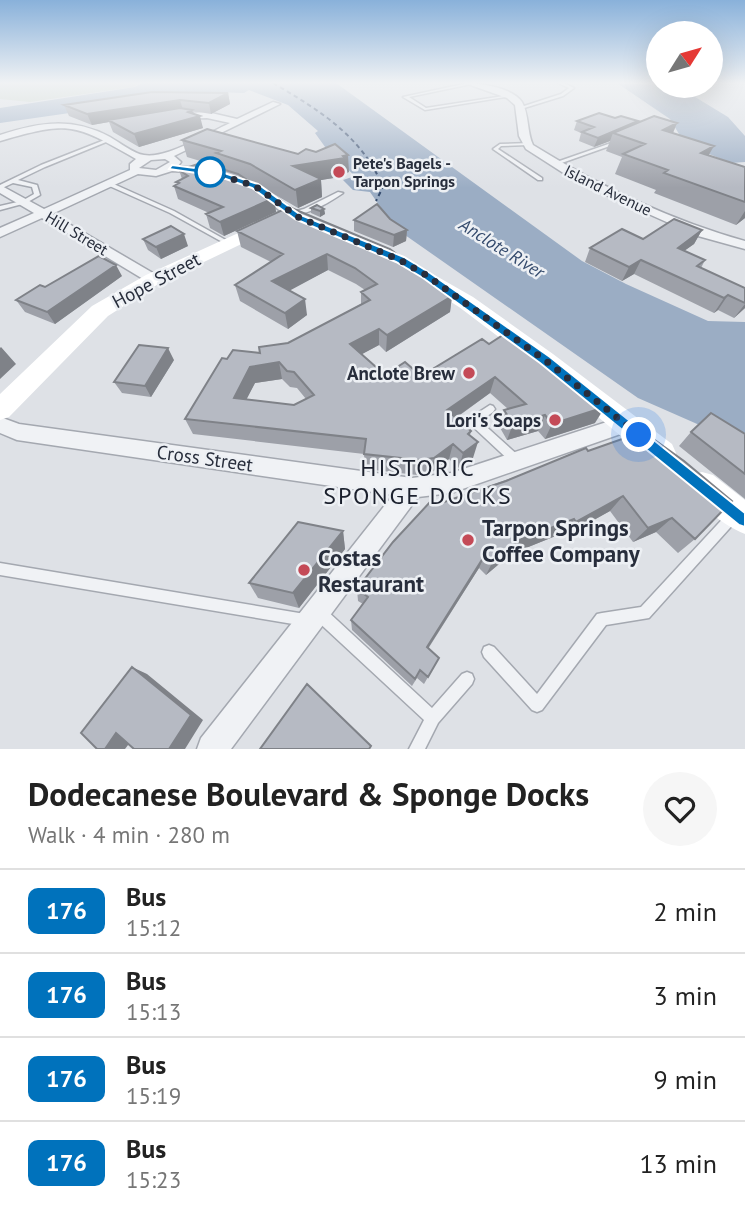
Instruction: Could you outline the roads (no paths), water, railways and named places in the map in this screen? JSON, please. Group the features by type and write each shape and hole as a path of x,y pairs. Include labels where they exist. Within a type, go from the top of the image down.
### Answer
{"street":[{"path":"220,118 238,122"},
{"path":"136,171 135,163 143,159 167,156 247,118"},
{"path":"522,118 527,144"},
{"path":"0,138 50,122 71,123 92,131 143,159"},
{"path":"92,131 113,127"},
{"name":"Island Avenue","path":"527,144 583,181 690,228 724,241 745,245"},
{"path":"167,156 176,162 172,168"},
{"path":"0,233 136,171 153,173 172,168 218,173"},
{"path":"245,182 262,191 291,214 325,229"},
{"name":"Hill Street","path":"0,188 153,279"},
{"name":"Hope Street","path":"0,410 100,311 153,279 291,214"},
{"path":"363,244 400,260 466,302 741,516"},
{"name":"Cross Street","path":"0,425 17,432 412,488 451,483 625,424"},
{"path":"212,749 412,488"}],"lane":[{"path":"209,136 222,139"},
{"path":"554,164 626,139"},
{"path":"0,188 43,166 109,140"},
{"path":"527,144 500,145 495,149 540,179"},
{"path":"0,208 24,202 37,195 35,186 15,181"},
{"path":"107,183 172,212 228,243"},
{"name":"Hope Street","path":"291,214 305,211 340,193"},
{"path":"490,409 473,421 517,461"},
{"path":"489,652 537,705 602,619 644,613 741,516"},
{"path":"0,569 314,617 433,718"},
{"path":"417,749 433,718 467,679"}],"water":[{"path":"0,118 35,118 0,123"},
{"name":"Anclote River","path":"303,118 384,118 582,261 708,321 745,322 745,445 638,398 395,228 370,192 353,190 343,180 355,176 328,151 315,133 318,131"},
{"path":"668,118 729,118 745,136 745,162 731,163 685,144"}],"place":[{"name":"Pete's Bagels - Tarpon Springs","path":"339,172"},
{"name":"Anclote Brew","path":"469,373"},
{"name":"Lori's Soaps","path":"555,420"},
{"name":"Tarpon Springs Coffee Company","path":"468,540"},
{"name":"Costas Restaurant","path":"304,570"}],"district":[{"name":"HISTORIC SPONGE DOCKS","path":"418,481"}]}
